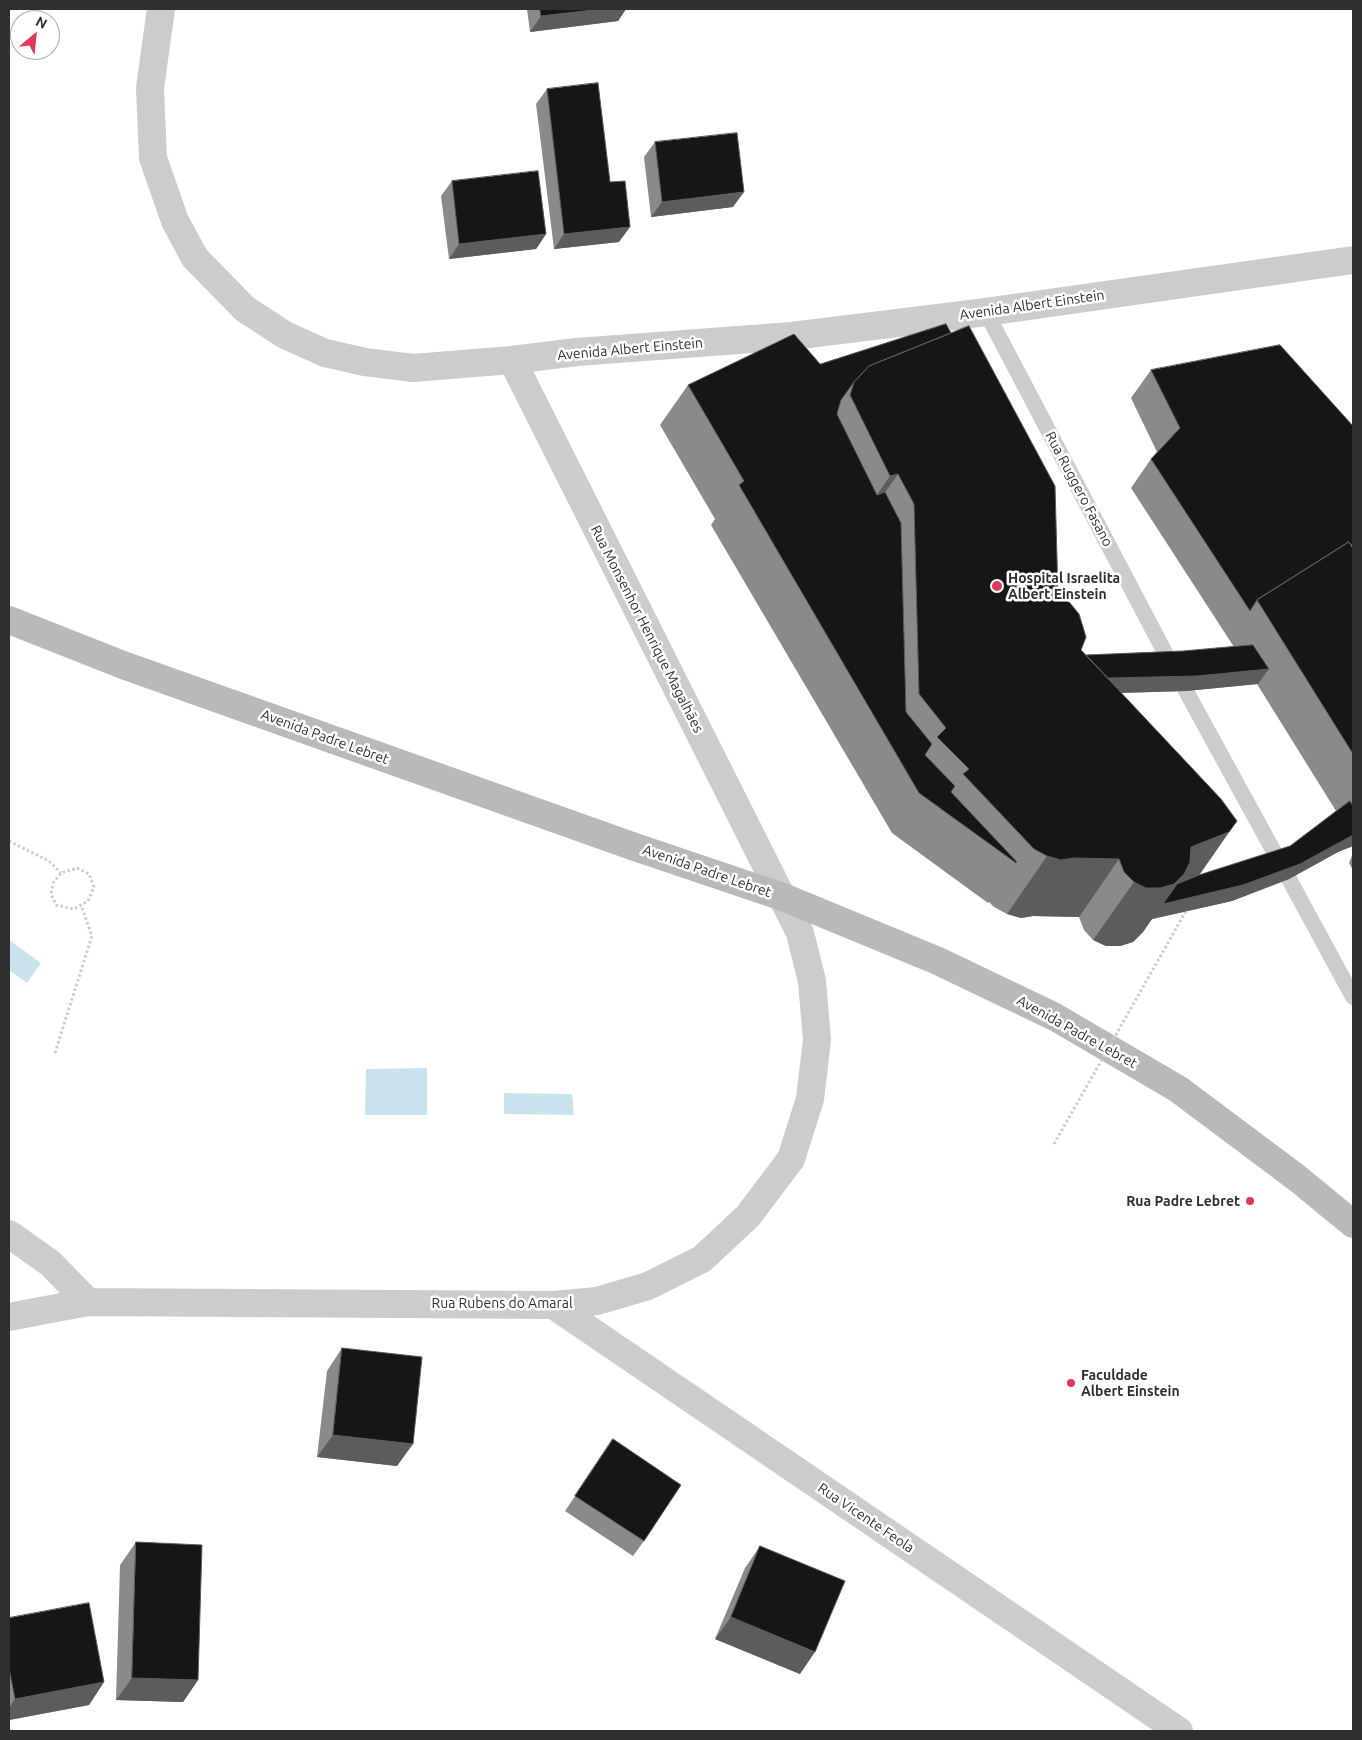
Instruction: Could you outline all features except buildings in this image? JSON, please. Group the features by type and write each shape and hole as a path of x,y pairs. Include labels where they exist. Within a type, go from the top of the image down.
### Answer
{"main road":[{"name":"Avenida Padre Lebret","path":"9,620 132,668 632,846 783,897 938,961 1055,1017 1178,1089 1291,1173 1353,1224"}],"street":[{"name":"Avenida Albert Einstein","path":"161,9 150,88 153,158 175,221 195,258 245,309 285,335 325,353 365,362 413,368 512,360 577,352 792,336 986,312 1353,260"},
{"name":"Rua Monsenhor Henrique Magalhães","path":"512,360 783,897"},
{"name":"Rua Rubens do Amaral","path":"9,1317 88,1302 553,1305 597,1301 648,1286 702,1259 748,1216 791,1159 810,1099 817,1040 812,981 800,933 783,897"},
{"path":"9,1234 50,1263 88,1302"},
{"name":"Rua Vicente Feola","path":"553,1305 1179,1731"}],"lane":[{"name":"Rua Ruggero Fasano","path":"986,312 1172,666"},
{"path":"1186,691 1279,861"},
{"path":"1289,879 1353,997"}],"path":[{"path":"9,841 49,861 61,873"},
{"path":"77,868 89,874 94,887 88,902 74,909 56,905 51,894 53,883 61,873 77,868"},
{"path":"55,1053 92,936 82,905"},
{"path":"1054,1144 1186,911"}],"water":[{"path":"9,940 41,963 27,983 9,970"},
{"path":"427,1068 427,1115 365,1115 366,1069"},
{"path":"504,1093 572,1094 574,1115 504,1114"}],"place":[{"name":"Hospital Israelita Albert Einstein","path":"997,586"},
{"name":"Rua Padre Lebret","path":"1250,1201"},
{"name":"Faculdade Albert Einstein","path":"1071,1383"}]}
